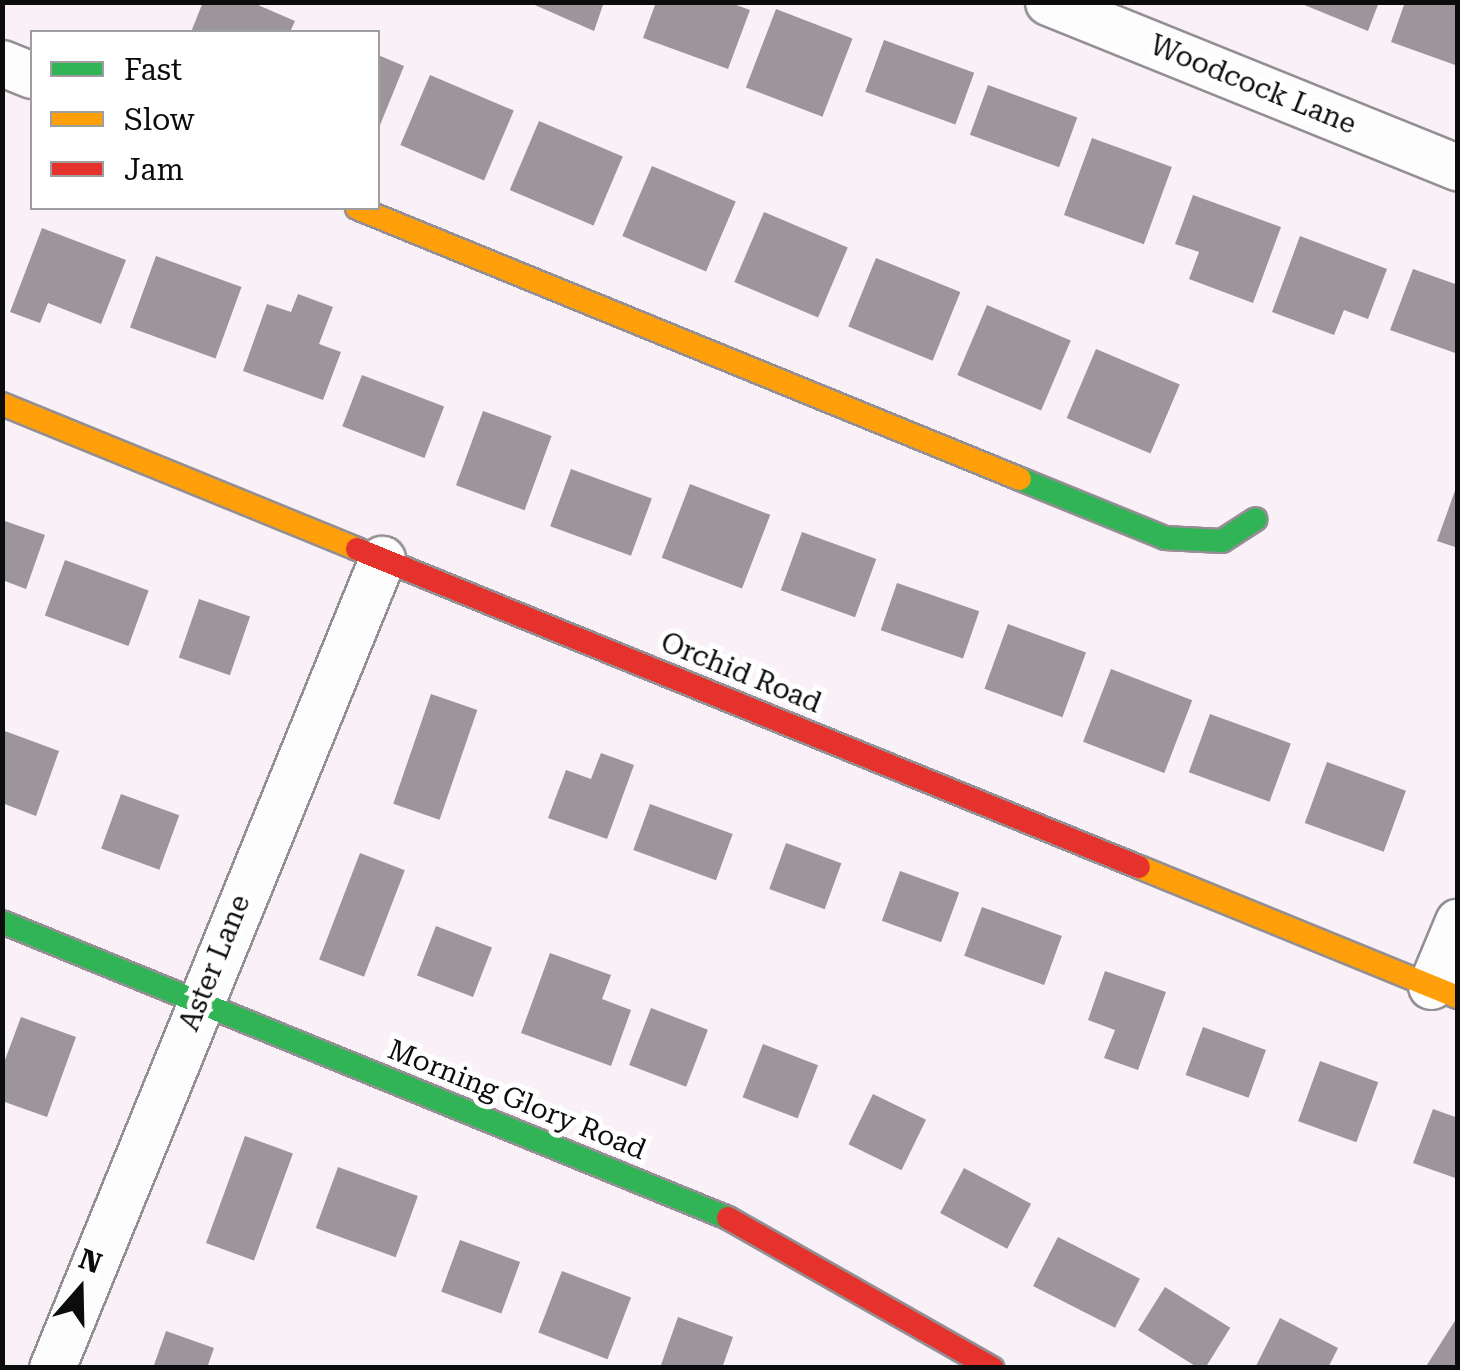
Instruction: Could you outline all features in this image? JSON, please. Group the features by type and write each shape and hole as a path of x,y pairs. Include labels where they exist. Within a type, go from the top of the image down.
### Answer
{"street":[{"name":"Woodcock Lane","path":"1048,2 1458,168"},
{"path":"2,62 30,74"},
{"path":"362,210 1164,538 1222,540 1256,519"},
{"name":"Orchid Road","path":"2,404 1444,992"},
{"name":"Aster Lane","path":"52,1368 382,559"},
{"path":"1444,992 1458,921"},
{"name":"Morning Glory Road","path":"2,922 725,1216 992,1368"}],"building":[{"path":"203,2 251,2 295,21 291,30 192,30"},
{"path":"528,2 604,2 594,31"},
{"path":"656,2 728,2 750,10 728,69 643,38"},
{"path":"1297,2 1379,2 1368,31"},
{"path":"1405,2 1458,2 1458,66 1391,42"},
{"path":"776,9 853,38 822,117 746,87"},
{"path":"884,40 974,73 955,125 865,92"},
{"path":"380,56 404,66 380,125"},
{"path":"430,75 514,111 484,181 400,145"},
{"path":"988,85 1077,117 1059,167 970,135"},
{"path":"539,121 623,157 593,226 510,190"},
{"path":"1092,138 1172,167 1144,244 1064,215"},
{"path":"652,166 736,202 706,272 622,236"},
{"path":"1193,195 1281,227 1253,303 1189,279 1199,252 1175,244"},
{"path":"764,212 848,248 818,318 734,282"},
{"path":"42,228 126,260 101,324 48,303 40,323 10,312"},
{"path":"1300,236 1387,269 1368,319 1344,310 1334,335 1272,312"},
{"path":"156,256 242,287 216,359 130,327"},
{"path":"876,258 960,292 933,361 848,327"},
{"path":"1413,269 1458,285 1458,354 1390,330"},
{"path":"298,294 333,307 319,344 341,352 323,400 243,371 267,304 291,312"},
{"path":"987,305 1071,341 1041,411 957,375"},
{"path":"1096,349 1180,385 1150,454 1067,418"},
{"path":"362,375 444,407 424,458 342,426"},
{"path":"483,411 552,436 525,510 456,485"},
{"path":"571,469 652,498 631,556 550,526"},
{"path":"690,484 770,515 742,589 662,558"},
{"path":"1458,485 1458,548 1437,541"},
{"path":"2,520 45,535 26,589 2,580"},
{"path":"802,532 876,559 855,617 781,590"},
{"path":"65,560 149,590 128,646 45,615"},
{"path":"897,583 979,611 963,659 881,630"},
{"path":"199,599 250,617 230,675 179,658"},
{"path":"1008,624 1086,652 1062,717 984,689"},
{"path":"1111,669 1192,700 1164,773 1083,742"},
{"path":"431,694 477,710 440,820 393,804"},
{"path":"1210,714 1291,743 1270,802 1189,772"},
{"path":"2,730 59,751 36,816 2,803"},
{"path":"601,753 634,765 607,839 548,818 566,770 591,779"},
{"path":"1327,762 1406,791 1384,852 1305,823"},
{"path":"121,794 179,815 159,870 101,849"},
{"path":"650,804 733,834 716,880 633,850"},
{"path":"786,843 841,863 825,909 769,889"},
{"path":"360,853 405,870 364,977 319,959"},
{"path":"900,871 959,893 941,942 882,921"},
{"path":"982,907 1062,936 1044,985 964,956"},
{"path":"436,926 492,948 473,997 417,975"},
{"path":"550,953 611,975 602,999 631,1010 611,1066 521,1033"},
{"path":"1105,971 1166,992 1138,1070 1104,1058 1115,1030 1088,1020"},
{"path":"651,1008 708,1030 686,1087 629,1065"},
{"path":"21,1017 76,1037 47,1117 2,1101 2,1068"},
{"path":"1203,1027 1266,1050 1249,1098 1186,1075"},
{"path":"763,1044 818,1065 798,1118 743,1097"},
{"path":"1320,1061 1378,1082 1356,1142 1298,1121"},
{"path":"873,1094 926,1120 901,1170 848,1144"},
{"path":"1433,1109 1458,1118 1458,1179 1413,1163"},
{"path":"245,1136 293,1153 254,1261 206,1243"},
{"path":"338,1167 418,1196 396,1257 316,1228"},
{"path":"964,1168 1031,1204 1007,1249 940,1213"},
{"path":"1058,1237 1140,1279 1115,1328 1033,1286"},
{"path":"460,1240 520,1262 501,1314 441,1292"},
{"path":"562,1271 631,1298 607,1359 538,1333"},
{"path":"1165,1287 1230,1328 1205,1368 1198,1368 1138,1330"},
{"path":"1458,1316 1458,1368 1425,1368"},
{"path":"678,1317 733,1337 722,1368 661,1365"},
{"path":"1280,1318 1338,1348 1328,1368 1255,1368"},
{"path":"166,1331 214,1348 207,1368 153,1368"}],"traffic: fast":[{"path":"1020,479 1165,538 1222,541 1256,519"},
{"path":"2,922 728,1218"}],"traffic: slow":[{"path":"362,210 1020,479"},
{"path":"2,404 357,549"},
{"path":"1139,867 1458,997"}],"traffic: jam":[{"path":"357,549 1139,867"},
{"path":"728,1218 992,1368"}]}
